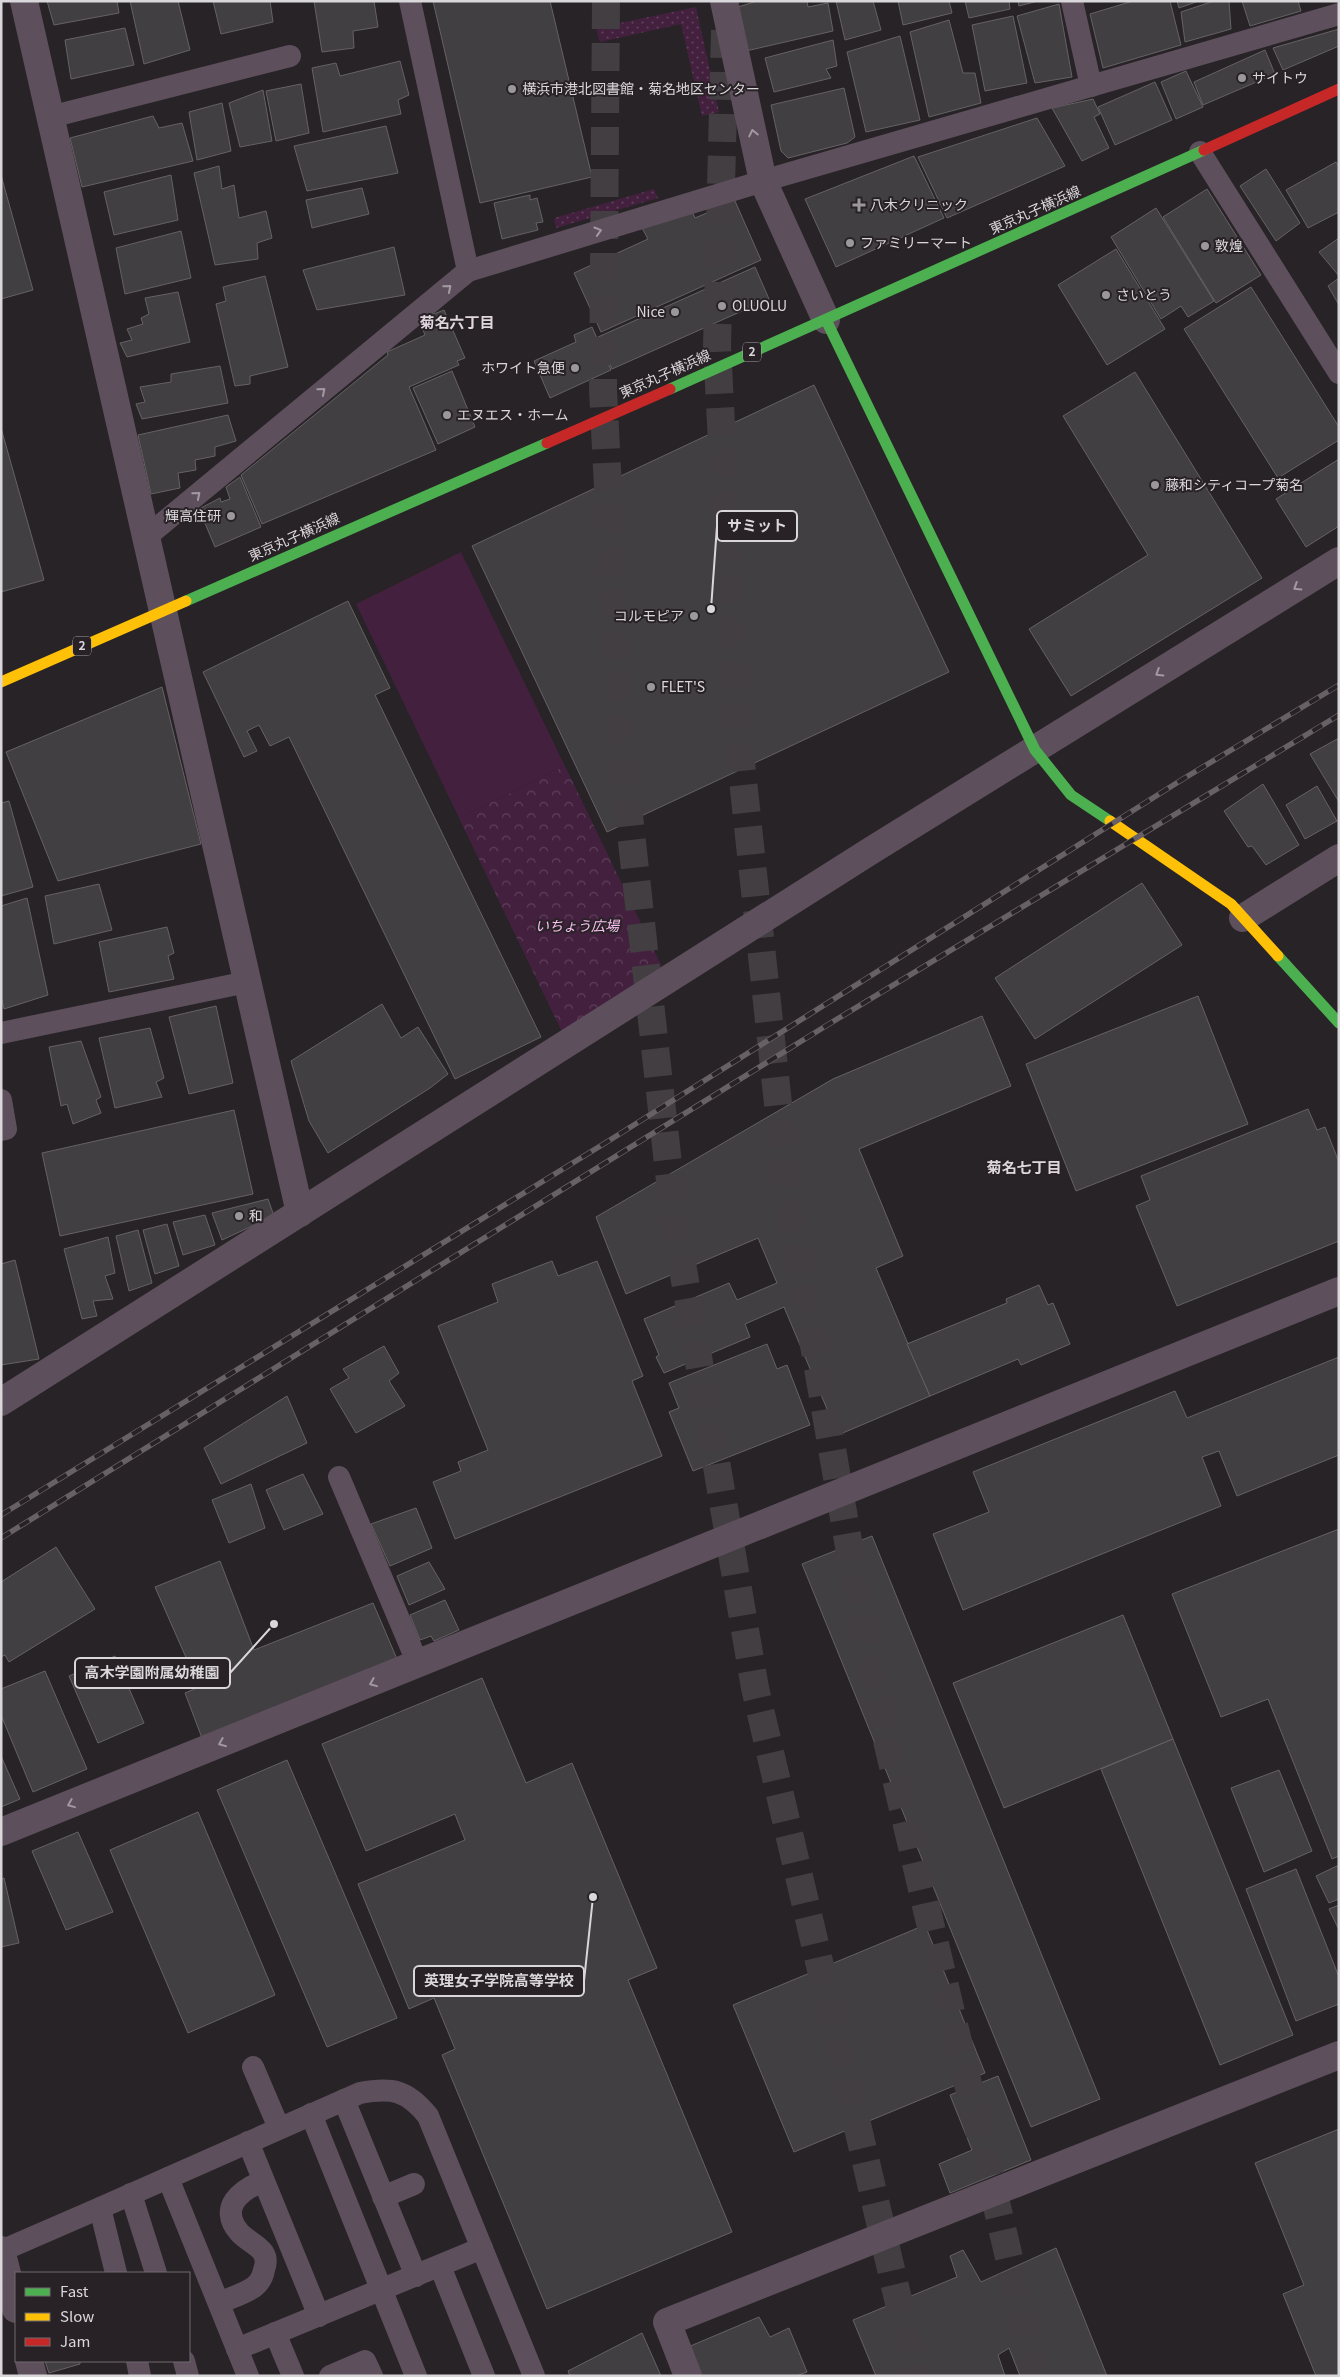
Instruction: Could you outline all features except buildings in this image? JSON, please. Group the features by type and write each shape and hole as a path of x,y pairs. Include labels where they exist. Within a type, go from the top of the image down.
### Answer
{"main road":[{"name":"東京丸子横浜線","path":"1,682 826,320 1339,89"},
{"path":"826,320 1036,750 1071,795 1231,904 1339,1023"}],"street":[{"path":"24,1 300,1213"},
{"path":"724,1 763,181 826,320"},
{"path":"1,1402 864,855 1339,562"},
{"path":"1243,918 1339,858"},
{"path":"1,1832 1339,1291"},
{"path":"688,2376 667,2322 1339,2054"},
{"path":"1,2250 15,2305"},
{"path":"29,2362 33,2376"}],"lane":[{"path":"410,1 468,271"},
{"path":"1072,1 1090,86"},
{"path":"146,537 468,271 763,181 1090,86 1325,11"},
{"path":"50,117 290,56"},
{"path":"1200,152 1339,373"},
{"path":"1,1033 247,982"},
{"path":"1,1100 6,1129 1,1130"},
{"path":"339,1477 418,1664"},
{"path":"253,2067 279,2128"},
{"path":"1,2250 360,2093 380,2089 399,2092 416,2101 428,2116 532,2375"},
{"path":"344,2100 416,2276"},
{"path":"311,2114 416,2376"},
{"path":"248,2142 319,2316"},
{"path":"168,2178 248,2376"},
{"path":"219,2302 255,2286 266,2266 265,2256 260,2247 240,2234 232,2222 231,2210 235,2199 242,2191 263,2181"},
{"path":"383,2197 414,2184"},
{"path":"132,2194 156,2272"},
{"path":"100,2208 116,2272"},
{"path":"237,2348 482,2248"},
{"path":"440,2266 484,2376"},
{"path":"275,2333 293,2376"},
{"path":"330,2376 365,2361 372,2376"},
{"path":"137,2362 140,2376"},
{"path":"184,2362 188,2376"}],"green space":[{"path":"696,7 719,112 702,116 681,24 600,42 596,28"},
{"path":"654,189 658,198 556,228 554,218"},
{"path":"461,552 565,766 459,818 356,604"},
{"name":"いちょう広場","path":"565,766 663,969 563,1034 459,818"}],"tunnel":[{"path":"606,1 603,390 621,744 674,1217 755,1688 916,2376"},
{"path":"725,30 717,346 736,716 788,1196 871,1673 1037,2376"}],"railway":[{"path":"1,1515 610,1140 1183,779 1339,685"},
{"path":"1,1538 829,1024 1339,715"}],"traffic: fast":[{"path":"670,389 1204,150"},
{"path":"826,320 1035,750 1071,795 1110,821"},
{"path":"186,601 547,443"},
{"path":"1278,956 1339,1023"}],"traffic: slow":[{"path":"1,682 186,601"},
{"path":"1110,821 1231,904 1278,956"}],"traffic: jam":[{"path":"1204,150 1339,89"},
{"path":"547,443 670,389"}],"place":[{"name":"サイトウ","path":"1242,78"},
{"name":"横浜市港北図書館・菊名地区センター","path":"512,89"},
{"name":"八木クリニック","path":"859,205"},
{"name":"ファミリーマート","path":"850,243"},
{"name":"敦煌","path":"1205,246"},
{"name":"さいとう","path":"1106,295"},
{"name":"OLUOLU","path":"722,306"},
{"name":"Nice","path":"675,312"},
{"name":"ホワイト急便","path":"575,368"},
{"name":"エヌエス・ホーム","path":"447,415"},
{"name":"藤和シティコープ菊名","path":"1155,485"},
{"name":"輝高住研","path":"231,516"},
{"name":"サミット","path":"711,609"},
{"name":"コルモピア","path":"694,616"},
{"name":"FLET'S","path":"651,687"},
{"name":"和","path":"239,1216"},
{"name":"高木学園附属幼稚園","path":"274,1624"},
{"name":"英理女子学院高等学校","path":"593,1897"}],"district":[{"name":"菊名六丁目","path":"457,323"},
{"name":"菊名七丁目","path":"1024,1168"}]}
